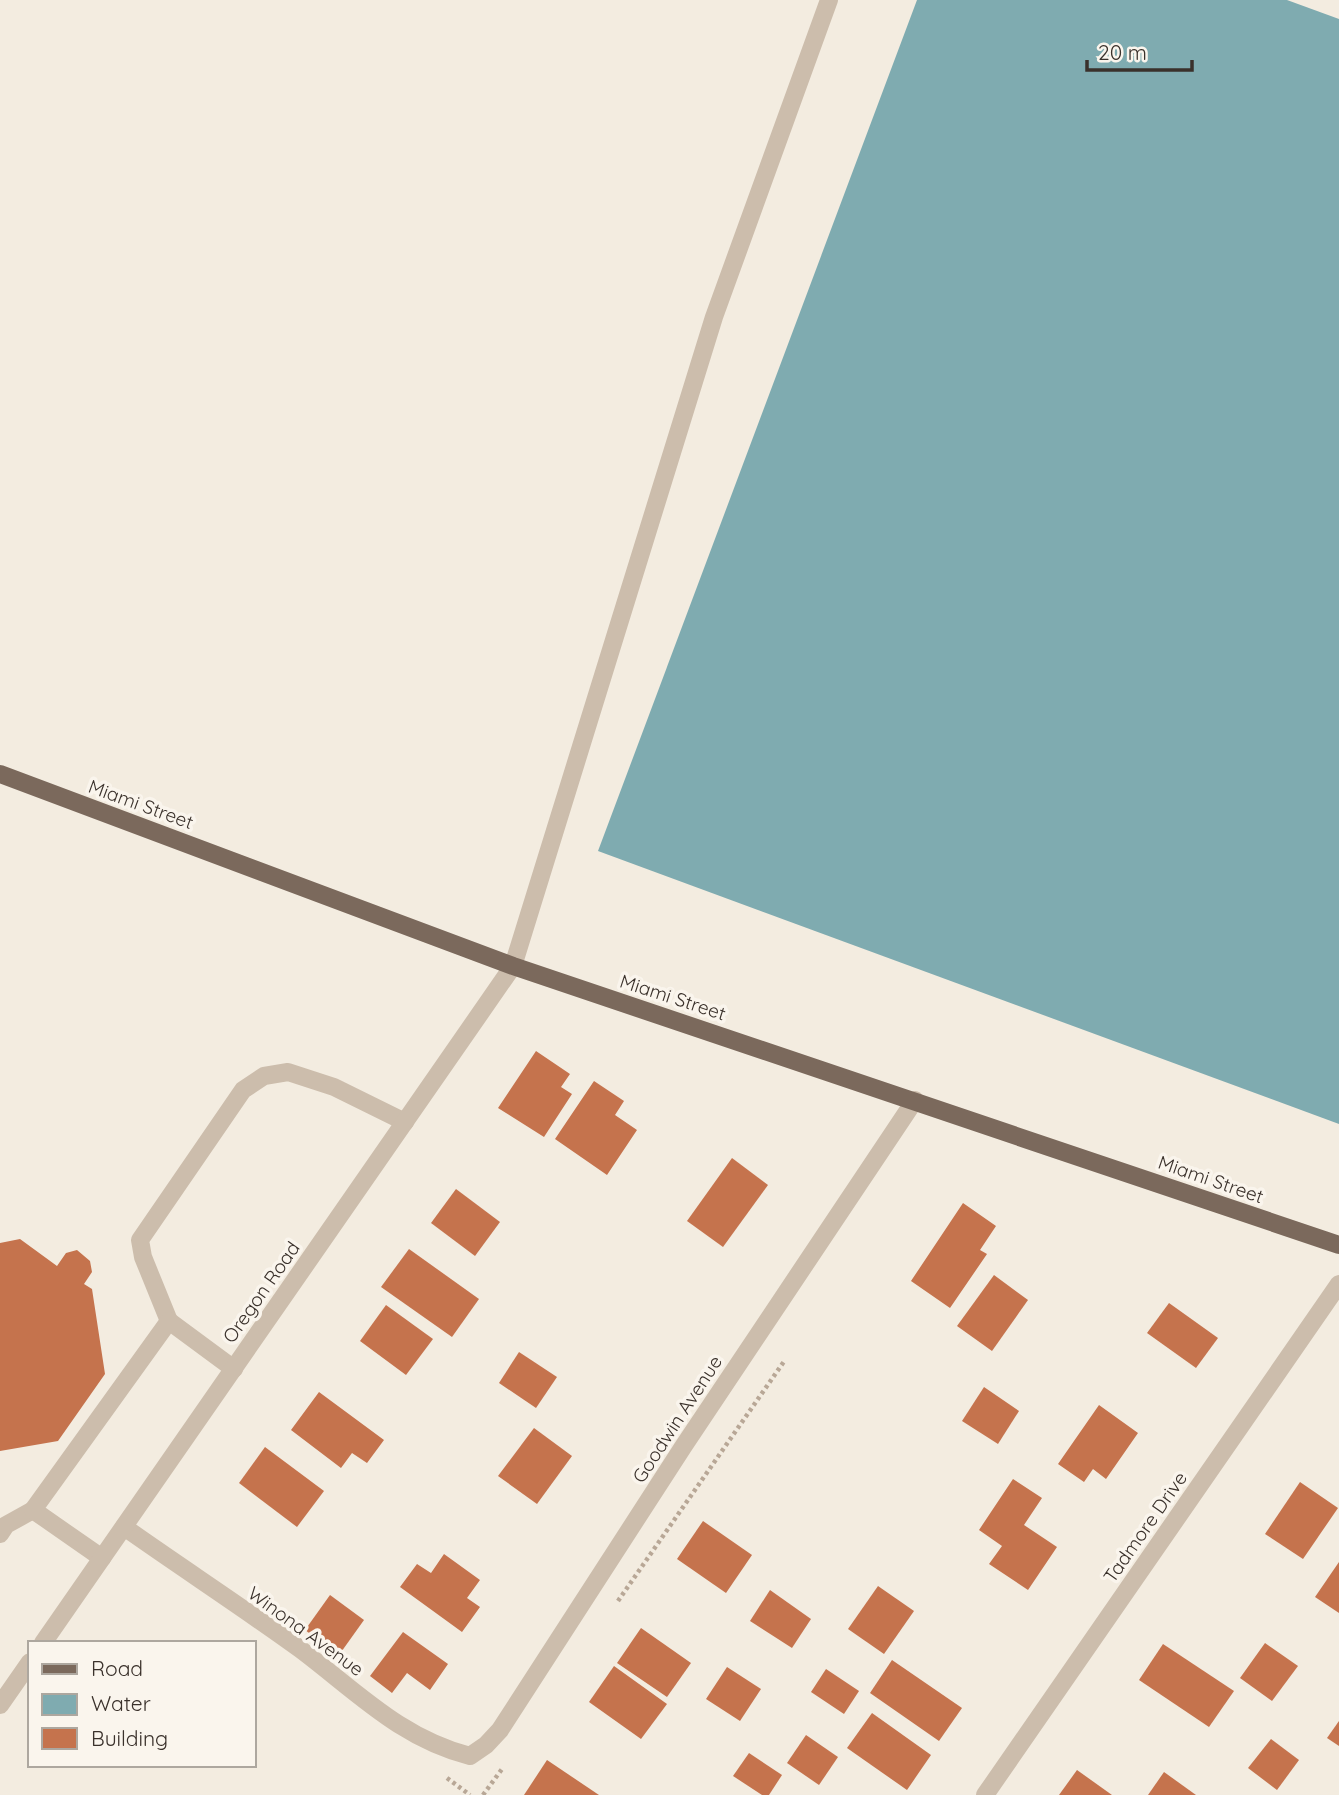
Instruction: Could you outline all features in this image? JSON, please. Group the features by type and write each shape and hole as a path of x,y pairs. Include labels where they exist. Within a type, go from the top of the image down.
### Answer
{"main road":[{"name":"Miami Street","path":"0,774 513,966 1339,1245"}],"street":[{"name":"Oregon Road","path":"44,1641 513,966 714,317 828,0"},
{"path":"234,1369 169,1321 143,1257 140,1240 243,1090 264,1076 288,1072 334,1087 405,1122"},
{"name":"Goodwin Avenue","path":"470,1756 486,1745 500,1730 683,1447 915,1100"},
{"name":"Tadmore Drive","path":"985,1795 1339,1284"},
{"path":"0,1534 6,1525 33,1510 169,1321"},
{"path":"33,1510 102,1558"},
{"name":"Winona Avenue","path":"124,1527 300,1649 399,1727 435,1745 470,1756"},
{"path":"0,1704 28,1665"}],"path":[{"path":"615,1607 785,1360"}],"water":[{"path":"917,0 1287,0 1339,19 1339,1124 598,851"}],"building":[{"path":"536,1051 570,1074 561,1087 572,1094 544,1137 498,1108"},
{"path":"594,1081 624,1101 615,1115 637,1130 607,1175 555,1139"},
{"path":"732,1158 768,1185 723,1247 687,1221"},
{"path":"456,1189 500,1222 475,1256 431,1223"},
{"path":"963,1203 996,1226 980,1250 987,1254 950,1308 911,1281"},
{"path":"20,1239 57,1266 66,1253 77,1250 90,1261 92,1272 84,1284 92,1289 105,1374 58,1441 0,1451 0,1243"},
{"path":"409,1249 479,1299 452,1337 381,1287"},
{"path":"994,1275 1028,1300 992,1351 957,1326"},
{"path":"1169,1303 1218,1338 1196,1368 1147,1333"},
{"path":"386,1305 433,1339 406,1375 360,1341"},
{"path":"519,1352 557,1377 536,1408 499,1383"},
{"path":"984,1387 1019,1411 998,1444 962,1421"},
{"path":"319,1392 384,1440 367,1463 352,1453 341,1468 291,1430"},
{"path":"1099,1405 1138,1433 1106,1479 1093,1469 1084,1482 1058,1464"},
{"path":"534,1428 572,1456 537,1504 498,1476"},
{"path":"265,1447 324,1491 297,1527 239,1483"},
{"path":"1013,1479 1042,1498 1024,1525 1057,1547 1028,1590 989,1564 1002,1546 979,1530"},
{"path":"1300,1482 1338,1508 1303,1559 1265,1534"},
{"path":"703,1521 752,1555 726,1593 677,1559"},
{"path":"444,1554 480,1580 467,1598 480,1607 462,1632 400,1587 417,1564 431,1573"},
{"path":"1339,1562 1339,1613 1315,1597"},
{"path":"878,1586 914,1611 884,1654 848,1629"},
{"path":"770,1590 811,1619 792,1648 750,1621"},
{"path":"330,1595 364,1620 339,1655 305,1630"},
{"path":"641,1628 691,1663 667,1697 617,1663"},
{"path":"403,1632 448,1664 430,1690 407,1673 392,1693 370,1676"},
{"path":"1265,1643 1298,1666 1272,1701 1240,1678"},
{"path":"1163,1644 1234,1691 1209,1727 1139,1680"},
{"path":"892,1660 962,1708 939,1741 870,1693"},
{"path":"614,1666 667,1704 641,1739 589,1702"},
{"path":"727,1667 761,1689 740,1721 706,1699"},
{"path":"826,1669 859,1691 844,1714 811,1692"},
{"path":"872,1713 931,1755 907,1790 847,1748"},
{"path":"1339,1721 1339,1746 1327,1738"},
{"path":"806,1735 838,1757 819,1785 787,1763"},
{"path":"1271,1739 1299,1760 1277,1790 1248,1768"},
{"path":"749,1753 782,1775 769,1795 762,1795 733,1776"},
{"path":"547,1760 599,1795 524,1795"},
{"path":"1077,1770 1112,1795 1059,1795"},
{"path":"1164,1772 1196,1795 1148,1795"}]}
